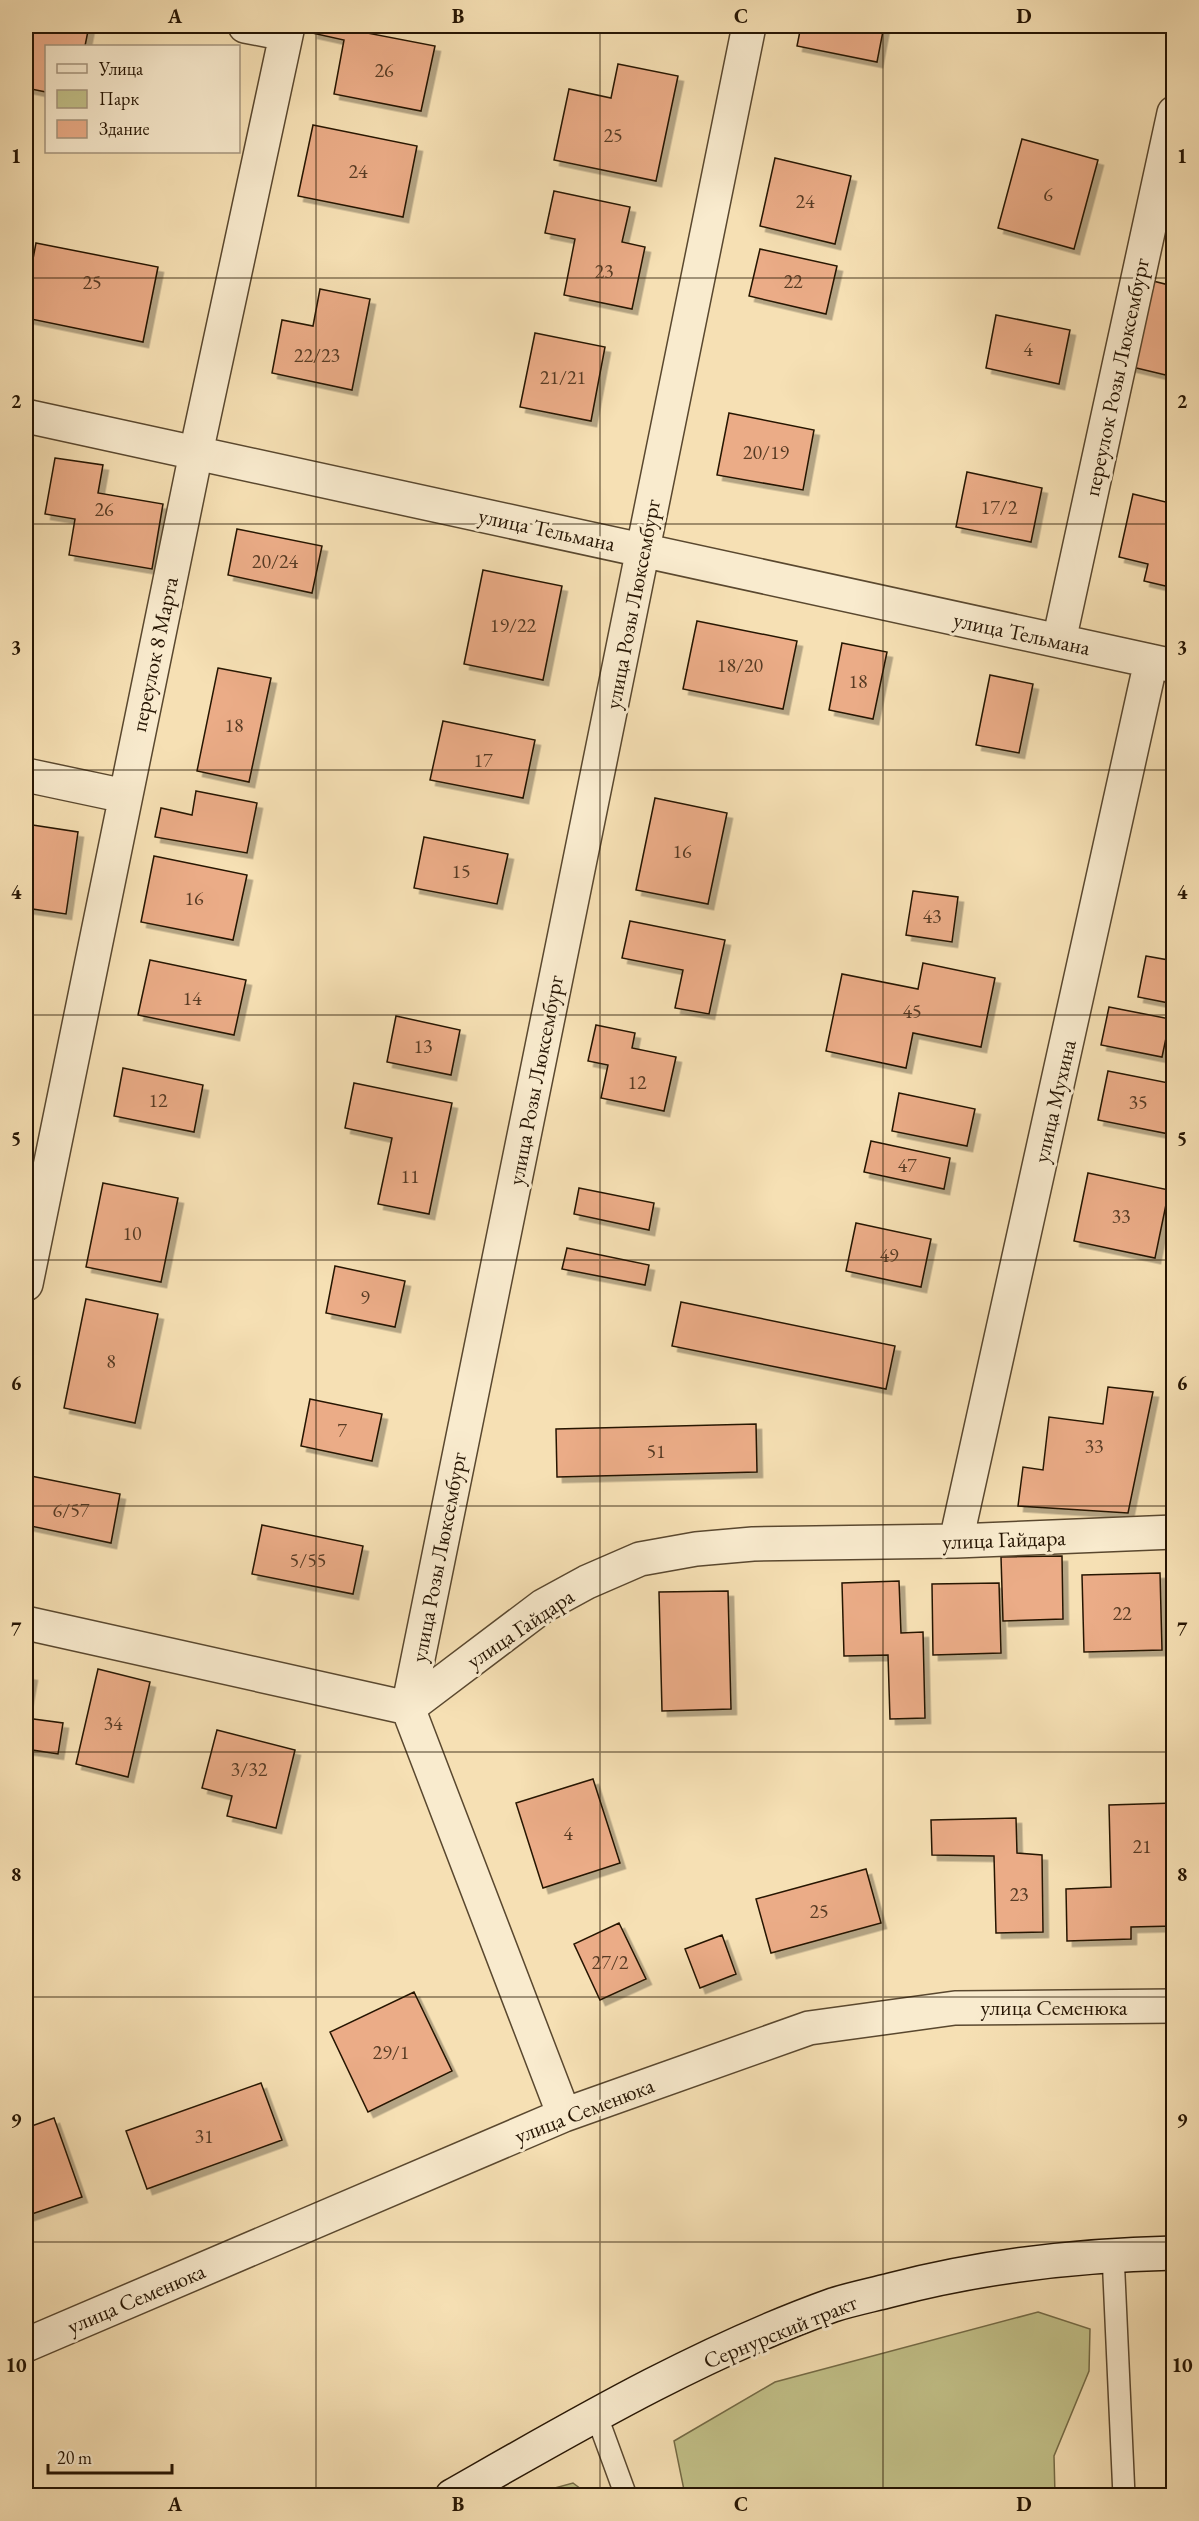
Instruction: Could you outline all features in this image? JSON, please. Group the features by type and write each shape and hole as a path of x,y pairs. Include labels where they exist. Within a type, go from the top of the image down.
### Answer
{"street":[{"path":"245,26 287,30"},
{"name":"улица Розы Люксембург","path":"408,1708 749,26"},
{"name":"переулок 8 Марта","path":"26,1284 37,1174 125,795 287,30"},
{"name":"переулок Розы Люксембург","path":"1059,641 1173,113"},
{"name":"улица Тельмана","path":"26,416 1162,663"},
{"name":"улица Мухина","path":"956,1541 1162,663"},
{"path":"26,775 125,795"},
{"name":"улица Гайдара","path":"408,1708 543,1606 587,1582 640,1559 696,1549 753,1544 956,1541 1173,1532"},
{"path":"26,1623 408,1708 564,2115"},
{"name":"улица Семенюка","path":"26,2345 564,2115 809,2028 955,2008 1173,2006"},
{"name":"Сернурский тракт","path":"452,2496 596,2414 735,2345 835,2304 916,2284 1005,2266 1113,2254 1173,2253"}],"lane":[{"path":"1113,2254 1124,2496"},
{"path":"596,2414 626,2496"}],"green space":[{"path":"1038,2312 1090,2329 1089,2371 1054,2456 1055,2495 685,2495 674,2441 775,2382"},
{"path":"573,2483 589,2495 529,2495"}],"building":[{"path":"26,26 89,26 85,45 45,45 45,92 26,88"},
{"path":"313,26 369,26 367,33 435,46 421,111 334,94 344,40 312,33"},
{"path":"801,26 884,26 877,62 797,46"},
{"path":"618,64 678,76 656,181 554,160 569,89 611,98"},
{"path":"313,125 417,146 403,217 298,196"},
{"path":"1022,139 1098,160 1074,249 998,228"},
{"path":"775,158 851,176 835,244 760,226"},
{"path":"554,191 630,207 622,242 645,247 632,309 564,295 575,239 545,233"},
{"path":"36,243 158,267 143,342 26,318 26,296"},
{"path":"760,249 837,266 826,314 749,296"},
{"path":"1174,265 1174,377 1128,366 1149,280 1169,285"},
{"path":"320,289 370,299 352,390 272,373 282,320 313,326"},
{"path":"996,315 1070,330 1059,384 986,368"},
{"path":"535,333 605,347 591,421 520,407"},
{"path":"729,413 814,430 803,490 717,475"},
{"path":"55,458 103,465 98,493 163,504 152,569 69,555 75,519 45,514"},
{"path":"967,472 1042,488 1031,542 956,527"},
{"path":"1133,494 1174,504 1174,588 1144,581 1148,564 1119,557"},
{"path":"237,529 322,546 312,593 228,575"},
{"path":"483,570 562,586 543,680 464,664"},
{"path":"697,621 797,641 783,709 683,689"},
{"path":"842,643 887,652 873,719 829,710"},
{"path":"218,668 271,678 249,782 197,771"},
{"path":"990,675 1033,684 1019,753 976,745"},
{"path":"443,721 535,740 523,798 430,780"},
{"path":"196,791 257,803 247,853 155,837 161,808 192,815"},
{"path":"655,798 727,813 708,904 636,890"},
{"path":"26,824 78,832 66,914 26,908"},
{"path":"424,837 508,854 497,904 414,888"},
{"path":"154,856 247,875 233,940 141,922"},
{"path":"913,891 958,897 952,942 906,935"},
{"path":"630,921 725,940 709,1014 675,1008 683,970 622,958"},
{"path":"1146,956 1174,961 1174,1004 1138,997"},
{"path":"150,960 246,980 234,1035 138,1015"},
{"path":"923,963 995,978 981,1047 913,1033 906,1068 826,1051 842,974 918,989"},
{"path":"1109,1007 1170,1019 1162,1057 1101,1045"},
{"path":"396,1016 460,1030 451,1075 387,1062"},
{"path":"596,1025 635,1033 632,1048 676,1057 664,1111 601,1098 608,1065 588,1061"},
{"path":"123,1068 203,1085 194,1132 114,1116"},
{"path":"1108,1071 1174,1084 1174,1135 1098,1120"},
{"path":"354,1083 452,1103 429,1214 378,1204 392,1138 345,1128"},
{"path":"899,1093 975,1109 967,1146 892,1131"},
{"path":"871,1141 950,1158 944,1189 864,1172"},
{"path":"1088,1173 1169,1190 1155,1258 1074,1241"},
{"path":"103,1183 178,1198 161,1282 86,1267"},
{"path":"579,1188 654,1203 649,1230 574,1214"},
{"path":"856,1223 931,1239 921,1287 846,1271"},
{"path":"567,1248 649,1265 645,1285 562,1269"},
{"path":"335,1266 405,1281 395,1327 326,1313"},
{"path":"86,1299 158,1314 135,1423 64,1408"},
{"path":"681,1302 895,1346 886,1389 672,1346"},
{"path":"1108,1387 1153,1392 1128,1513 1018,1506 1023,1467 1043,1470 1049,1417 1103,1424"},
{"path":"310,1399 382,1414 372,1461 301,1446"},
{"path":"756,1424 757,1472 557,1477 556,1429"},
{"path":"26,1475 120,1494 111,1543 26,1525"},
{"path":"262,1525 363,1546 353,1594 252,1574"},
{"path":"1062,1556 1063,1619 1003,1621 1001,1557"},
{"path":"1160,1573 1162,1650 1084,1652 1082,1575"},
{"path":"899,1581 901,1633 923,1632 925,1718 890,1719 888,1655 844,1656 842,1583"},
{"path":"999,1583 1001,1653 933,1655 932,1584"},
{"path":"728,1591 731,1709 662,1711 659,1592"},
{"path":"98,1669 150,1682 128,1777 76,1764"},
{"path":"26,1674 32,1675 26,1708"},
{"path":"26,1718 63,1723 58,1754 26,1749"},
{"path":"217,1730 295,1750 276,1828 227,1816 232,1796 202,1788"},
{"path":"593,1779 620,1863 543,1888 516,1803"},
{"path":"1174,1803 1174,1926 1131,1927 1131,1939 1067,1941 1066,1889 1111,1887 1109,1805"},
{"path":"1016,1818 1017,1853 1042,1855 1043,1932 996,1933 994,1856 932,1855 931,1820"},
{"path":"866,1869 881,1923 771,1953 756,1899"},
{"path":"619,1923 646,1979 600,2000 574,1944"},
{"path":"722,1935 736,1974 700,1988 685,1949"},
{"path":"414,1992 452,2071 368,2112 330,2032"},
{"path":"261,2083 282,2140 147,2189 126,2131"},
{"path":"54,2118 82,2197 26,2216 26,2128"}]}
